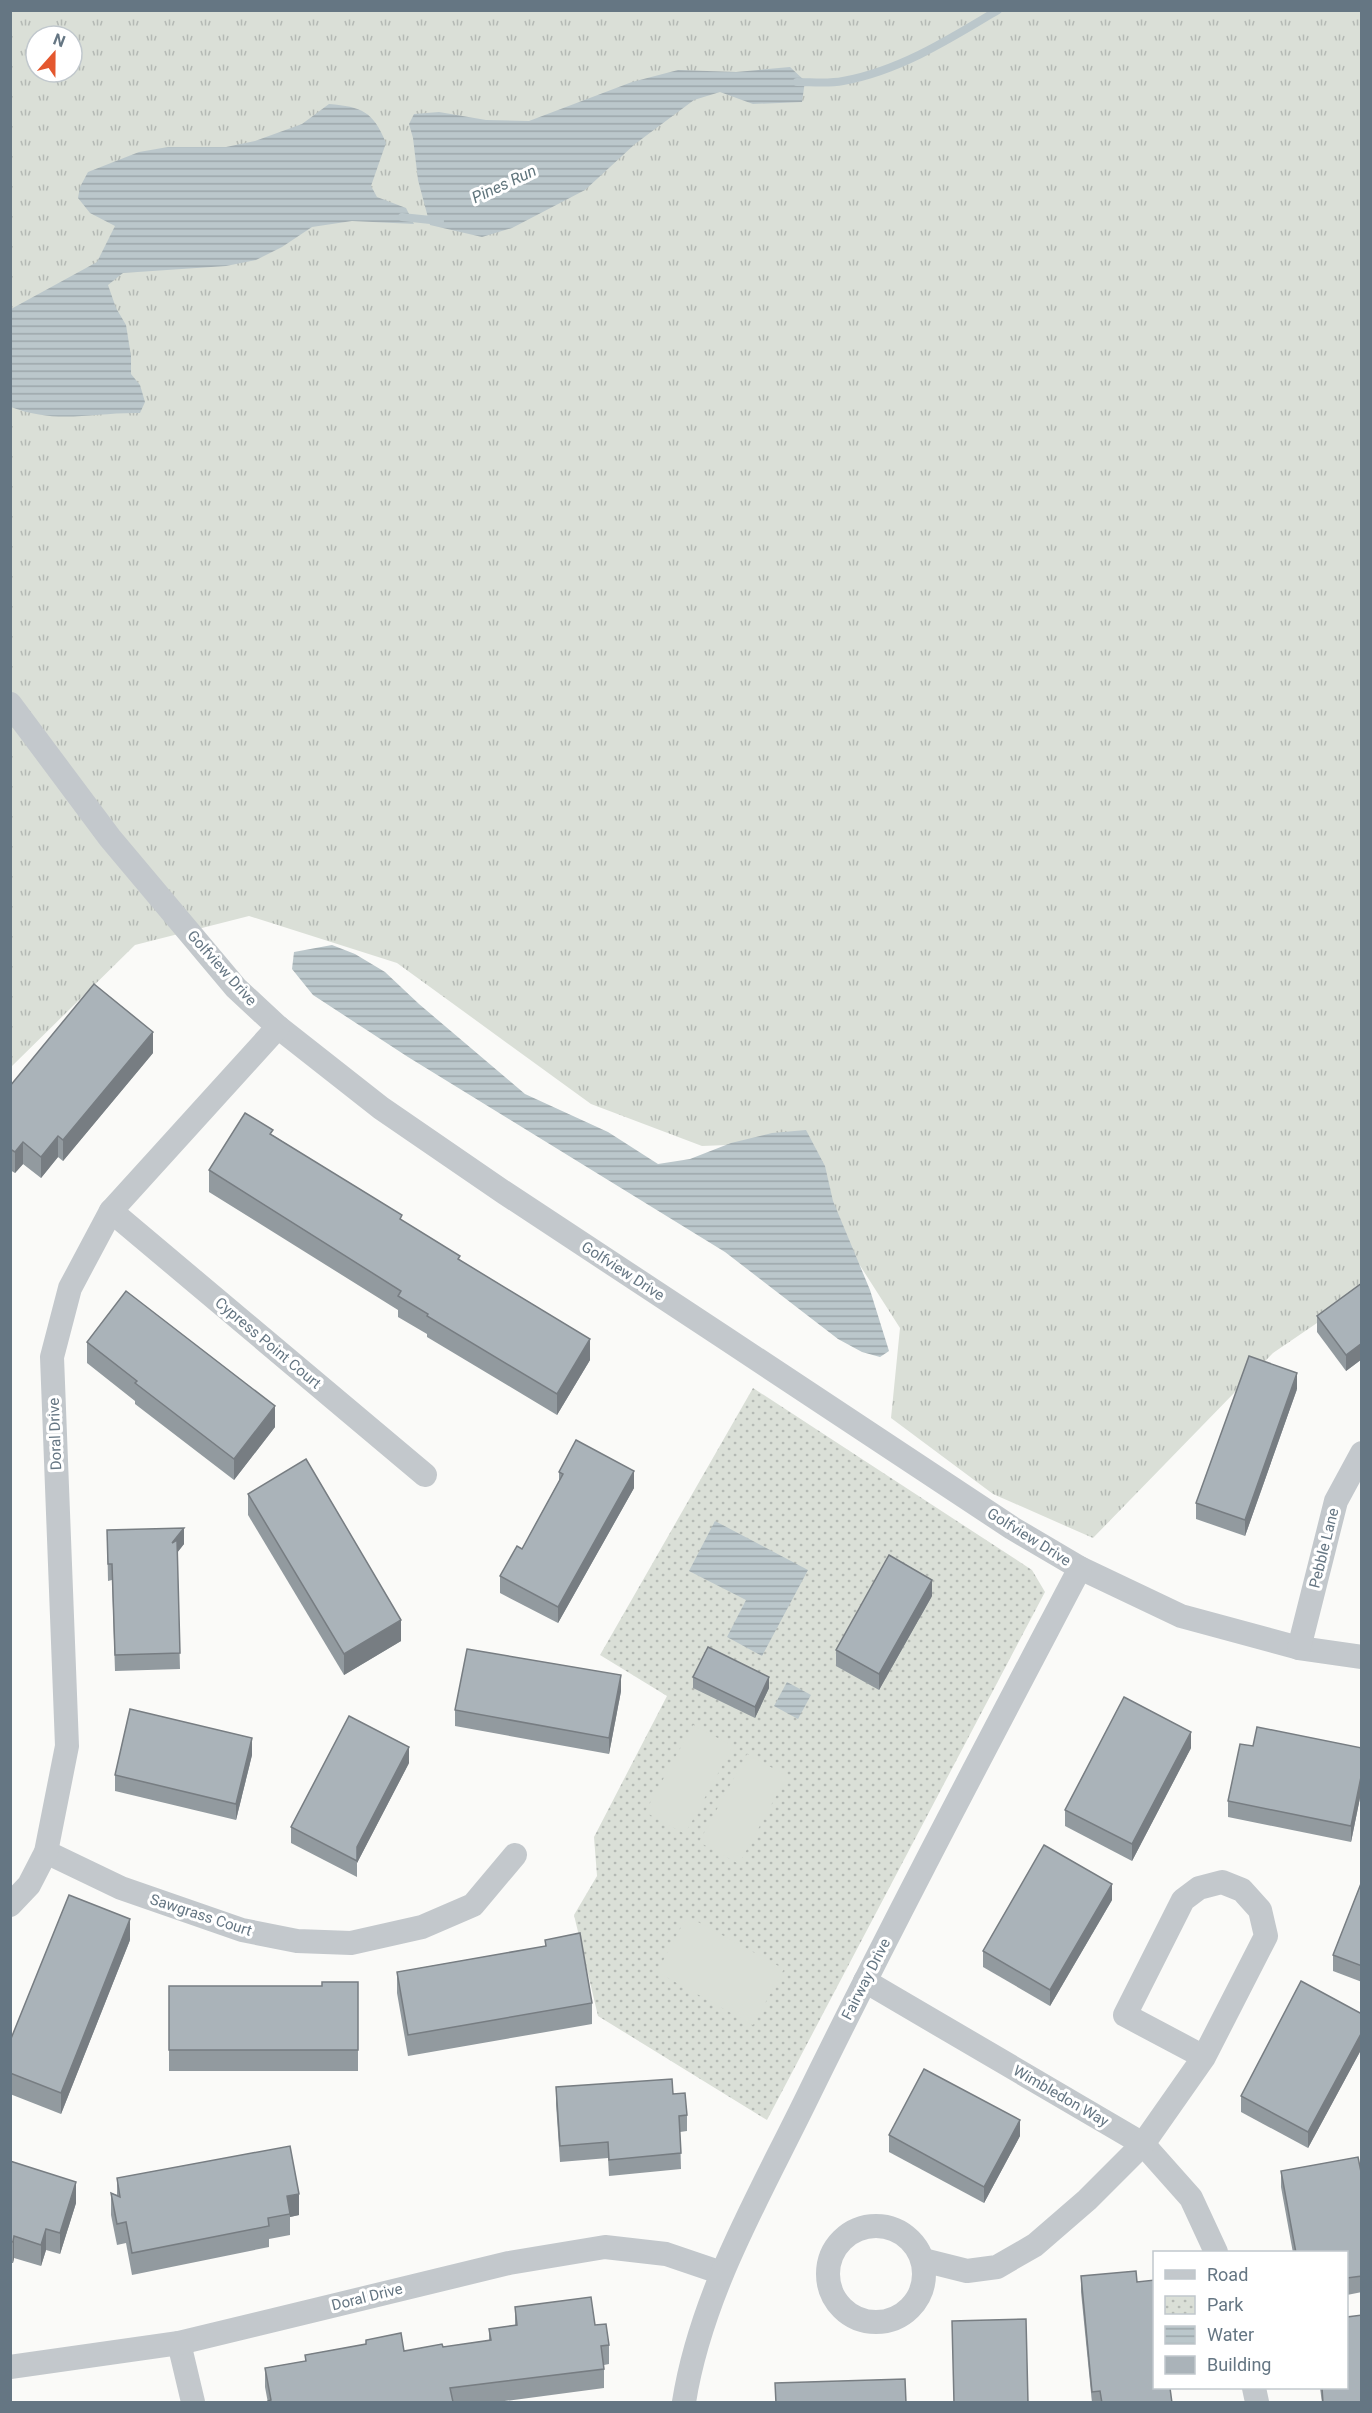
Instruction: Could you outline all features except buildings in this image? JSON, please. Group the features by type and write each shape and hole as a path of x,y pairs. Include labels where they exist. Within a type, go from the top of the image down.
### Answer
{"street":[{"name":"Golfview Drive","path":"10,704 110,838 236,988 279,1026 381,1108 505,1193 1012,1528 1080,1569 1181,1616 1299,1648 1362,1657"},
{"name":"Doral Drive","path":"10,1905 29,1885 46,1852 67,1746 52,1357 70,1288 111,1211 279,1026"},
{"name":"Cypress Point Court","path":"111,1211 425,1475"},
{"name":"Pebble Lane","path":"1299,1648 1336,1501 1362,1453"},
{"name":"Fairway Drive","path":"684,2403 688,2374 722,2273 865,1981 1080,1569"},
{"name":"Sawgrass Court","path":"46,1852 122,1888 242,1930 297,1941 351,1942 422,1926 473,1905 516,1855"},
{"path":"923,2260 968,2271 997,2268 1035,2246 1087,2200 1143,2144 1204,2057 1266,1935 1260,1910 1242,1890 1222,1882 1199,1888 1183,1900 1125,2015 1204,2057"},
{"name":"Wimbledon Way","path":"865,1981 1143,2144 1191,2198 1215,2251"},
{"path":"872,2225 889,2227 904,2234 916,2245 923,2260 925,2276 922,2291 914,2305 903,2315 888,2321 873,2323 857,2319 844,2311 834,2298 828,2284 828,2267 833,2252 843,2238 856,2229 872,2225"},
{"name":"Doral Drive","path":"10,2367 179,2343 509,2263 606,2247 666,2254 722,2273"},
{"path":"179,2343 193,2403"}],"green space":[{"path":"11,11 1361,11 1361,1293 1273,1353 1093,1538 993,1494 891,1418 900,1328 836,1228 803,1142 702,1146 591,1104 397,963 249,916 135,945 11,1067"},
{"path":"753,1388 1032,1570 1045,1592 767,2120 598,2016 574,1915 597,1876 594,1837 667,1696 600,1655"},
{"path":"693,1725 733,1746 685,1834 645,1812"},
{"path":"747,1754 787,1776 739,1864 699,1842"},
{"path":"687,1916 784,1969 753,2025 657,1972"}],"water":[{"path":"790,67 805,81 802,102 753,104 720,92 694,100 635,144 585,190 512,228 482,237 430,225 418,180 409,124 414,114 439,112 486,120 529,121 632,82 678,70 736,72"},
{"path":"329,104 358,109 371,117 376,124 386,143 371,186 377,197 406,208 414,224 352,221 312,227 282,247 256,260 226,266 123,273 108,285 116,308 126,325 131,356 131,374 140,385 145,402 140,413 60,417 11,407 11,309 97,262 115,226 90,213 78,198 80,187 88,172 139,152 168,147 226,147 255,141 302,124"},
{"path":"332,945 355,954 385,972 525,1094 608,1132 658,1164 690,1159 731,1143 772,1133 806,1130 825,1166 833,1201 870,1290 889,1351 880,1357 862,1352 838,1339 725,1252 408,1057 313,995 292,969 294,952"},
{"path":"715,1521 808,1570 762,1656 727,1637 746,1600 689,1571"},
{"path":"787,1682 811,1695 798,1719 774,1706"}],"waterway":[{"name":"Pines Run","path":"797,82 837,82 884,70 924,53 998,10"},
{"name":"Pines Run","path":"402,217 440,221"}]}
